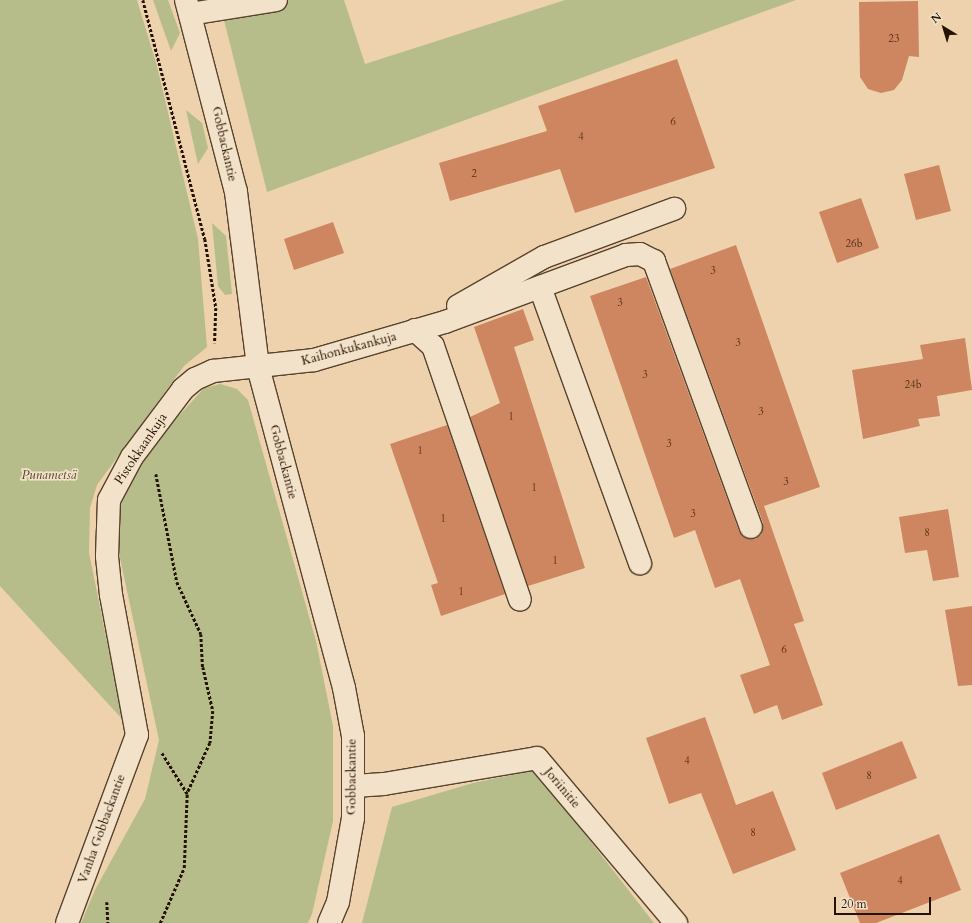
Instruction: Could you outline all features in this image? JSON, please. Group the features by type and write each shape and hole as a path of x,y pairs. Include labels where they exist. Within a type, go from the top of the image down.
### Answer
{"street":[{"path":"188,7 276,0"},
{"name":"Gobbackantie","path":"188,7 236,192 258,367 344,688 353,736 353,818 338,902 329,923"},
{"path":"415,330 544,257 674,209"},
{"path":"415,330 540,287 626,255 640,254 654,261 751,528"},
{"path":"540,287 640,563"},
{"path":"415,330 433,346 520,600"},
{"name":"Kaihonkukankuja","path":"258,367 314,360 415,330"},
{"name":"Pistokkaankuja","path":"137,735 111,595 106,527 109,500 116,486 148,436 183,389 213,371 258,367"},
{"name":"Vanha Gobbackantie","path":"67,923 137,735"},
{"name":"Joriinitie","path":"354,786 537,758 676,923"}],"path":[{"path":"143,0 205,240 216,308 213,371"},
{"path":"148,436 177,582 201,634 203,667 213,711 210,743 187,794 184,868 160,923"},
{"path":"137,735 163,753 187,794"}],"green space":[{"name":"Punametsä","path":"0,0 137,0 157,66 198,239 207,347 184,366 97,485 90,508 89,553 123,720 0,586"},
{"path":"153,0 168,0 180,33 171,51"},
{"path":"219,0 344,0 365,64 565,0 796,0 267,192"},
{"path":"186,110 202,123 208,148 198,164"},
{"path":"212,223 226,236 232,294 225,295 218,286"},
{"path":"220,384 237,389 248,400 316,641 333,726 333,821 312,914 308,923 81,923 95,890 145,799 159,740 117,544 120,506 136,467 204,388"},
{"path":"535,770 654,923 362,923 392,807 473,783"}],"building":[{"path":"918,1 919,57 909,56 902,80 894,90 881,93 868,89 860,77 859,2"},
{"path":"677,59 715,168 575,213 560,169 450,201 439,163 547,131 538,106"},
{"path":"939,165 951,211 916,220 904,174"},
{"path":"861,198 879,248 837,263 819,212"},
{"path":"333,222 344,253 294,270 284,239"},
{"path":"736,245 820,487 764,506 804,621 794,624 823,705 782,720 777,705 754,714 740,675 770,665 740,579 715,588 695,530 674,538 590,296 646,277 739,531 743,537 755,539 761,535 763,523 670,269"},
{"path":"523,309 534,340 514,347 585,568 528,586 470,417 500,403 474,327"},
{"path":"965,338 972,390 937,396 940,416 918,419 920,426 863,439 852,370 923,359 920,345"},
{"path":"447,425 505,594 441,616 431,585 438,583 390,444"},
{"path":"948,509 959,577 933,581 927,550 905,553 899,517"},
{"path":"972,606 972,685 958,686 945,610"},
{"path":"705,717 736,805 773,791 796,850 733,874 701,793 669,804 646,738"},
{"path":"902,741 917,778 836,810 822,773"},
{"path":"939,834 961,890 876,923 860,923 840,873"}]}
